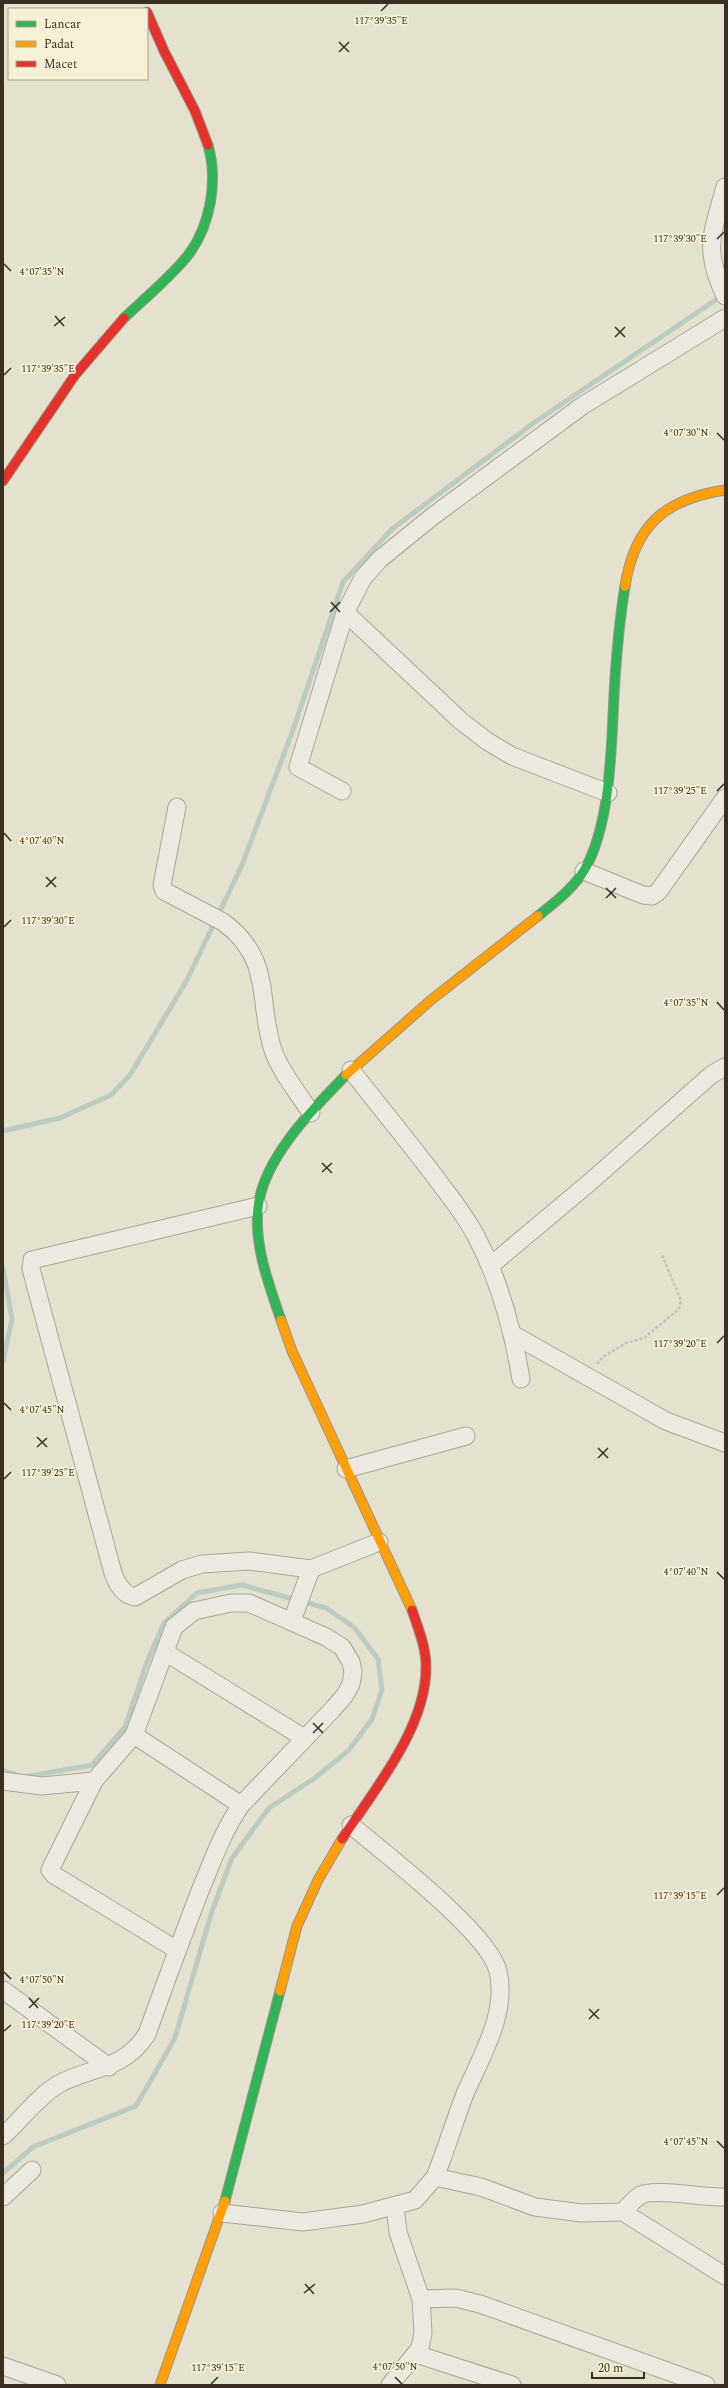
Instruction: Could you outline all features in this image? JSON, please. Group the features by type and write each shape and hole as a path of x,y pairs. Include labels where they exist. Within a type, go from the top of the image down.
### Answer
{"street":[{"path":"3,481 75,375 114,328 188,255 196,243 202,229 213,186 213,170 202,127 193,106 166,55 148,14"},
{"path":"725,187 712,236 711,258 715,274 725,296"},
{"path":"342,791 298,767 347,614 363,578 380,559 433,516 582,406 725,318"},
{"path":"160,2385 222,2213 297,1926 315,1885 398,1751 414,1720 424,1694 427,1672 423,1643 412,1610 379,1542 292,1351 263,1254 258,1228 258,1206 262,1185 271,1166 311,1113 351,1070 401,1025 535,917 575,882 584,871 594,851 608,793 621,620 630,566 638,544 649,526 660,513 686,499 725,490"},
{"path":"347,614 461,722 487,741 512,756 608,793"},
{"path":"584,871 643,895 652,896 658,892 725,798"},
{"path":"177,807 162,885 164,891 223,922 231,928 248,949 260,968 264,992 267,1029 275,1055 311,1113"},
{"path":"490,1266 588,1183 711,1074 725,1067"},
{"path":"351,1070 459,1209 477,1237 490,1266 514,1335 521,1379"},
{"path":"258,1206 32,1260 31,1269 113,1573 122,1590 129,1596 135,1597 182,1570 202,1564 249,1561 310,1573 379,1542"},
{"path":"514,1335 666,1421 725,1443"},
{"path":"346,1469 466,1436"},
{"path":"292,1621 310,1573"},
{"path":"3,2136 58,2084 108,2067 141,2044 147,2034 177,1950 216,1851 240,1805 345,1695 351,1684 353,1672 351,1662 342,1647 326,1637 249,1603 231,1603 211,1606 194,1611 174,1627 134,1735 94,1781 51,1868 51,1872 177,1950"},
{"path":"165,1652 304,1738"},
{"path":"134,1735 240,1805"},
{"path":"3,1781 42,1786 94,1781"},
{"path":"222,2213 303,2222 363,2214 415,2200 435,2177 465,2095 486,2047 500,2004 498,1970 481,1941 457,1917 351,1825"},
{"path":"3,1990 108,2067"},
{"path":"3,2197 32,2170"},
{"path":"435,2177 481,2187 535,2207 582,2213 623,2212 725,2276"},
{"path":"623,2212 644,2194 661,2191 688,2196 725,2197"},
{"path":"390,2385 420,2348 423,2333 421,2299 398,2232 395,2206"},
{"path":"421,2299 456,2298 480,2304 706,2385"},
{"path":"416,2354 512,2385"},
{"path":"3,2366 57,2385"}],"path":[{"path":"586,1376 603,1357 626,1343 644,1338 679,1309 681,1300 661,1253"}],"waterway":[{"path":"3,1131 60,1118 111,1095 130,1075 187,980 242,865 293,730 343,582 392,529 535,422 723,295"},
{"path":"3,1268 12,1319 3,1361"},
{"path":"3,1771 24,1777 92,1765 125,1727 147,1662 164,1623 197,1593 242,1585 326,1608 354,1627 378,1659 382,1690 372,1719 349,1750 315,1778 269,1808 232,1858 211,1914 175,2038 136,2106 33,2147 3,2173"}],"traffic: fast":[{"path":"124,318 175,270 197,242 207,216 212,187 211,159 208,145"},
{"path":"538,916 563,895 575,883 585,869 594,849 601,826 609,777 615,679 620,621 625,586"},
{"path":"281,1320 260,1251 257,1222 262,1189 269,1171 279,1153 305,1119 346,1075"},
{"path":"225,2201 280,1991"}],"traffic: slow":[{"path":"625,586 630,564 637,546 645,531 657,518 670,508 686,500 704,494 725,490"},
{"path":"346,1075 431,1000 538,916"},
{"path":"281,1320 292,1351 412,1610"},
{"path":"280,1991 297,1926 318,1880 342,1839"},
{"path":"160,2385 225,2201"}],"traffic: jam":[{"path":"148,14 164,51 195,111 208,145"},
{"path":"3,481 75,375 124,318"},
{"path":"342,1839 383,1779 408,1735 418,1712 424,1689 426,1659 412,1610"}]}
